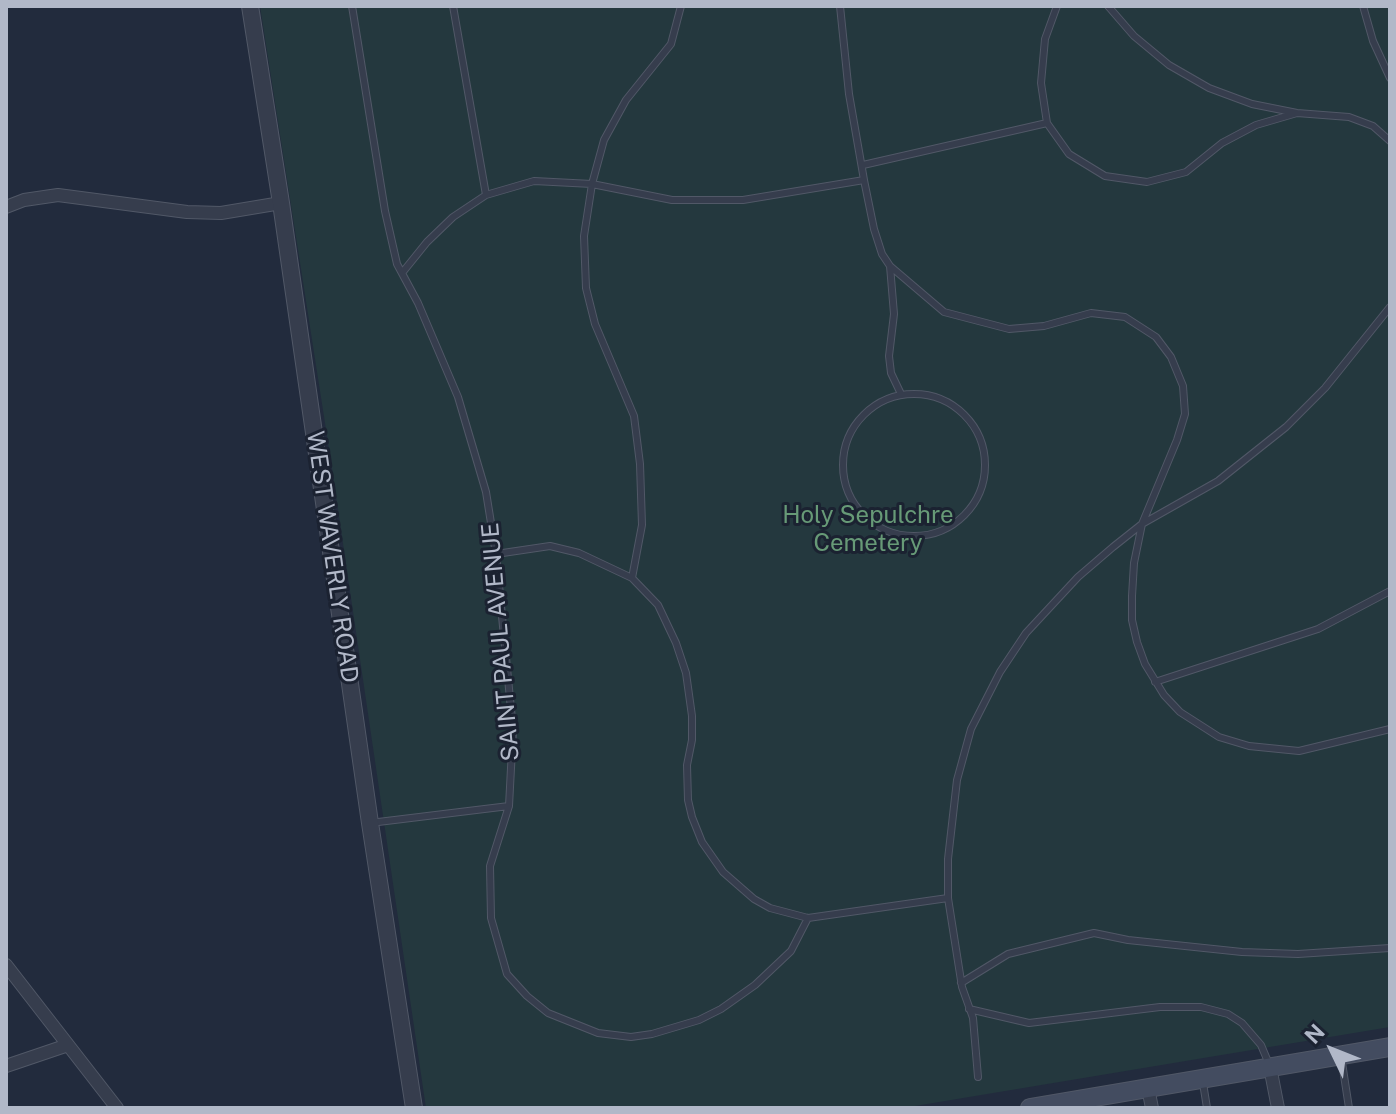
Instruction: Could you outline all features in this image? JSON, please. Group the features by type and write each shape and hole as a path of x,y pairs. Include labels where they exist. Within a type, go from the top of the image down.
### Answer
{"main road":[{"path":"1032,1108 1094,1103 1148,1088 1390,1047"}],"street":[{"name":"WEST WAVERLY ROAD","path":"250,6 414,1108"},
{"path":"6,207 24,200 58,195 187,212 221,213 281,203"},
{"path":"6,965 117,1108"},
{"path":"6,1066 68,1045"},
{"path":"1270,1067 1278,1108"},
{"path":"1148,1088 1152,1108"}],"lane":[{"name":"SAINT PAUL AVENUE","path":"352,6 385,211 397,264 418,303 458,397 486,492 496,554 513,730 509,806 490,866 491,918 507,974 548,1013 598,1033 631,1037 652,1034 674,1029 721,1009 755,985 791,951 808,918"},
{"path":"453,6 486,195"},
{"path":"632,578 642,525 640,464 634,416 595,324 586,288 584,236 592,184 604,140 626,100 671,44 681,6"},
{"path":"840,6 849,94 864,180 874,229 882,254 890,266 944,312 1009,329 1044,326 1091,313 1125,317 1156,337 1178,372 1183,386 1185,414 1142,524 1134,563 1132,620 1145,664 1155,682 1180,712 1219,737 1249,746 1299,751 1390,729"},
{"path":"1057,6 1045,39 1041,83 1047,123 1069,154 1105,176 1147,182 1186,172 1222,143 1256,125 1297,113"},
{"path":"1108,6 1134,36 1169,65 1209,88 1252,104 1297,113 1349,117 1373,126 1390,141"},
{"path":"1363,6 1373,41 1390,78"},
{"path":"863,165 1047,123"},
{"path":"402,273 453,217 486,195 534,181 592,184 672,200 743,200 864,180"},
{"path":"890,266 894,314 889,356 894,382 901,394"},
{"path":"978,1077 973,1018 961,983 948,898 948,859 957,780 971,729 1000,672 1017,644 1085,571 1142,524 1218,481 1286,427 1325,388 1390,307"},
{"path":"901,394 926,394 949,402 969,418 981,440 986,464 981,489 969,511 950,527 927,536 904,536 883,530 864,517 851,499 843,478 843,456 849,434 862,415 880,402 901,394"},
{"path":"496,554 550,546 597,559 632,578 658,605 686,673 692,716 692,740 687,765 688,800 702,842 731,880 754,899 770,908 808,918 948,898"},
{"path":"1155,682 1318,629 1390,591"},
{"path":"370,823 509,806"},
{"path":"961,983 1008,954 1094,933 1128,940 1242,952 1298,954 1390,948"},
{"path":"969,1009 1029,1023 1160,1007 1201,1007 1228,1014 1248,1028 1261,1045 1270,1067"},
{"path":"1341,1055 1349,1108"},
{"path":"1202,1079 1207,1108"}],"green space":[{"name":"Holy Sepulchre Cemetery","path":"260,6 1390,6 1390,1027 903,1108 426,1108"}]}
